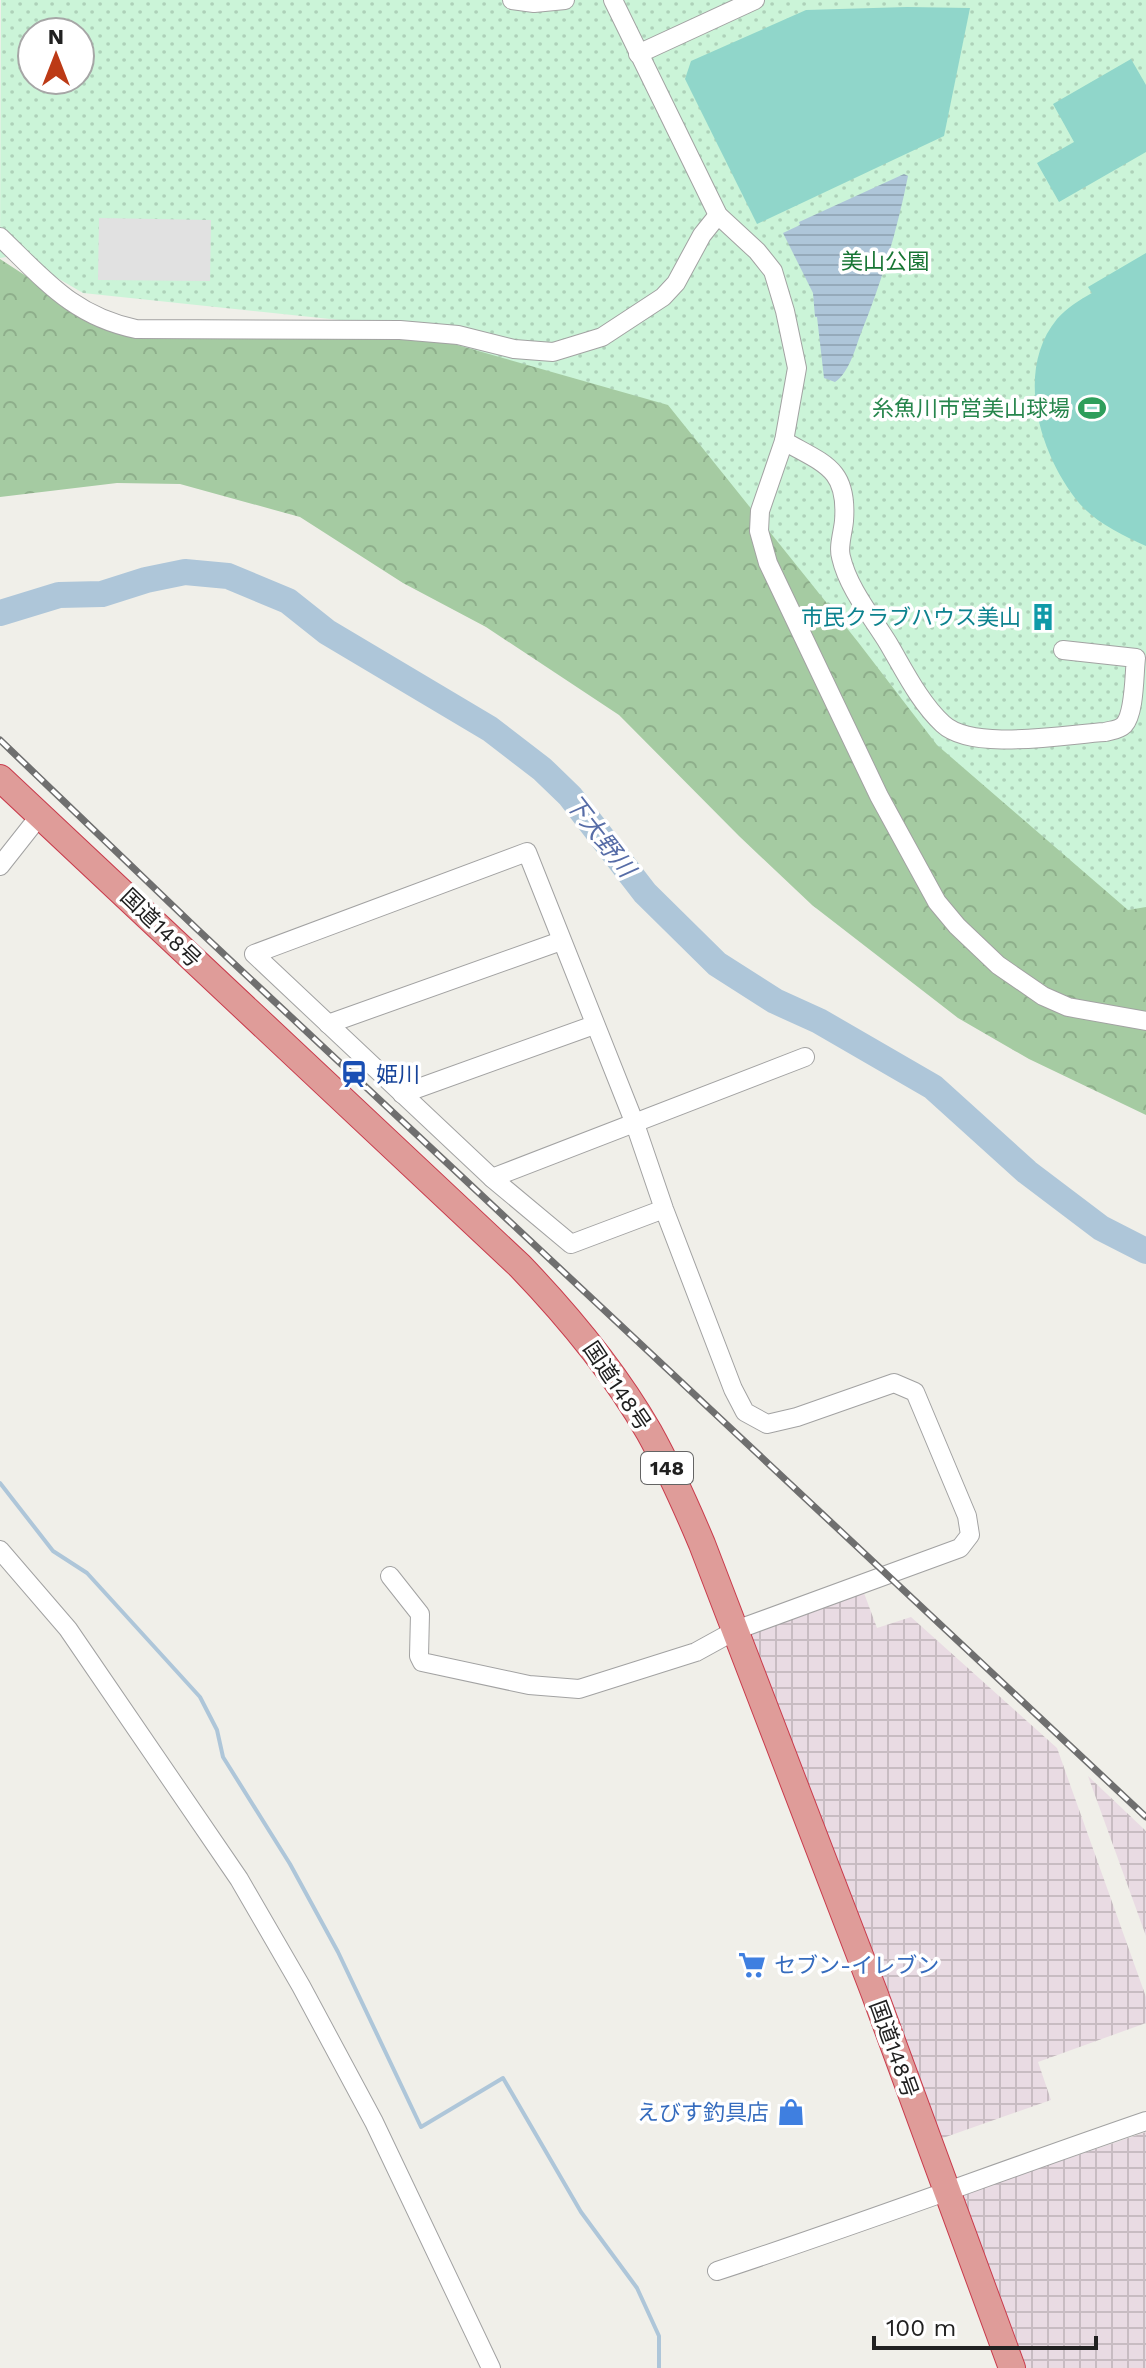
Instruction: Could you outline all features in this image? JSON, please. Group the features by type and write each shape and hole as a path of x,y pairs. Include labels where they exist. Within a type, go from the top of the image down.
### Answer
{"highway":[{"name":"国道148号","path":"0,778 520,1266 594,1350 649,1432 675,1482 736,1630 874,1992 1012,2368"}],"street":[{"path":"512,0 534,3 565,0"},
{"path":"613,0 718,215 757,251 773,271 797,368 784,441 760,511 759,531 768,563 879,796 937,902 998,965 1043,996 1068,1007 1146,1021"},
{"path":"638,54 755,0"},
{"path":"0,237 69,302 113,324 136,329 400,330 458,335 514,349 553,352 602,337 663,297 676,283 702,235 718,215"},
{"path":"784,441 827,467 842,483 844,517 840,555 914,686 941,723 972,737 1014,738 1105,732 1126,723 1131,708 1136,658 1063,650"},
{"path":"0,866 41,814"},
{"path":"390,1576 420,1614 419,1656 422,1662 529,1685 579,1689 696,1652 736,1630 960,1548 970,1535 967,1516 915,1392 894,1383 797,1417 767,1424 745,1412 733,1389 635,1124 527,852 254,954 492,1178 571,1244 664,1209"},
{"path":"328,1024 561,941"},
{"path":"402,1094 594,1025"},
{"path":"492,1178 805,1057"},
{"path":"0,1550 68,1629 239,1879 374,2122 491,2368"},
{"path":"717,2271 805,2243 945,2190 1146,2121"}],"shaded area":[{"path":"970,8 944,136 757,224 685,79 691,61 806,10"},
{"path":"1131,59 1146,85 1146,152 1059,202 1037,163 1074,142 1053,104"},
{"path":"904,174 908,176 904,196 882,275 851,360 835,382 824,378 813,293 783,233 800,225 799,222"},
{"path":"99,218 211,220 210,281 98,280"},
{"name":"糸魚川市営美山球場","path":"1146,253 1146,546 1098,520 1075,498 1062,479 1042,434 1035,386 1037,362 1044,339 1057,319 1073,304 1092,293 1088,287"},
{"path":"864,1593 877,1628 911,1617 1057,1748 1146,1997 1146,2023 1038,2062 1051,2100 940,2139 749,1633"},
{"path":"1088,1776 1146,1831 1146,1936"},
{"path":"1146,2132 1146,2368 1023,2368 954,2197"}],"green space":[{"name":"美山公園","path":"1,0 1146,0 1146,907 1128,910 937,745 668,405 387,325 83,293 18,255 0,258"},
{"path":"1146,0 1146,1115 1029,1059 958,1018 812,905 619,715 486,627 403,583 300,517 180,484 117,483 0,497 0,259 106,328 335,338"}],"waterway":[{"name":"下大野川","path":"0,613 59,595 102,594 185,572 228,576 288,601 327,632 490,729 542,769 570,796 645,893 717,964 775,1001 819,1021 933,1087 1027,1172 1101,1228 1146,1251"},
{"path":"0,1483 53,1551 87,1573 200,1697 217,1730 223,1757 290,1864 338,1952 421,2127 503,2078 581,2212 637,2288 659,2336 659,2368"}],"railway":[{"path":"0,740 197,929 1146,1817"}],"place":[{"name":"糸魚川市営美山球場","path":"1092,408"},
{"name":"市民クラブハウス美山","path":"1043,617"},
{"name":"姫川","path":"354,1074"},
{"name":"セブン-イレブン","path":"752,1965"},
{"name":"えびす釣具店","path":"791,2112"}]}
